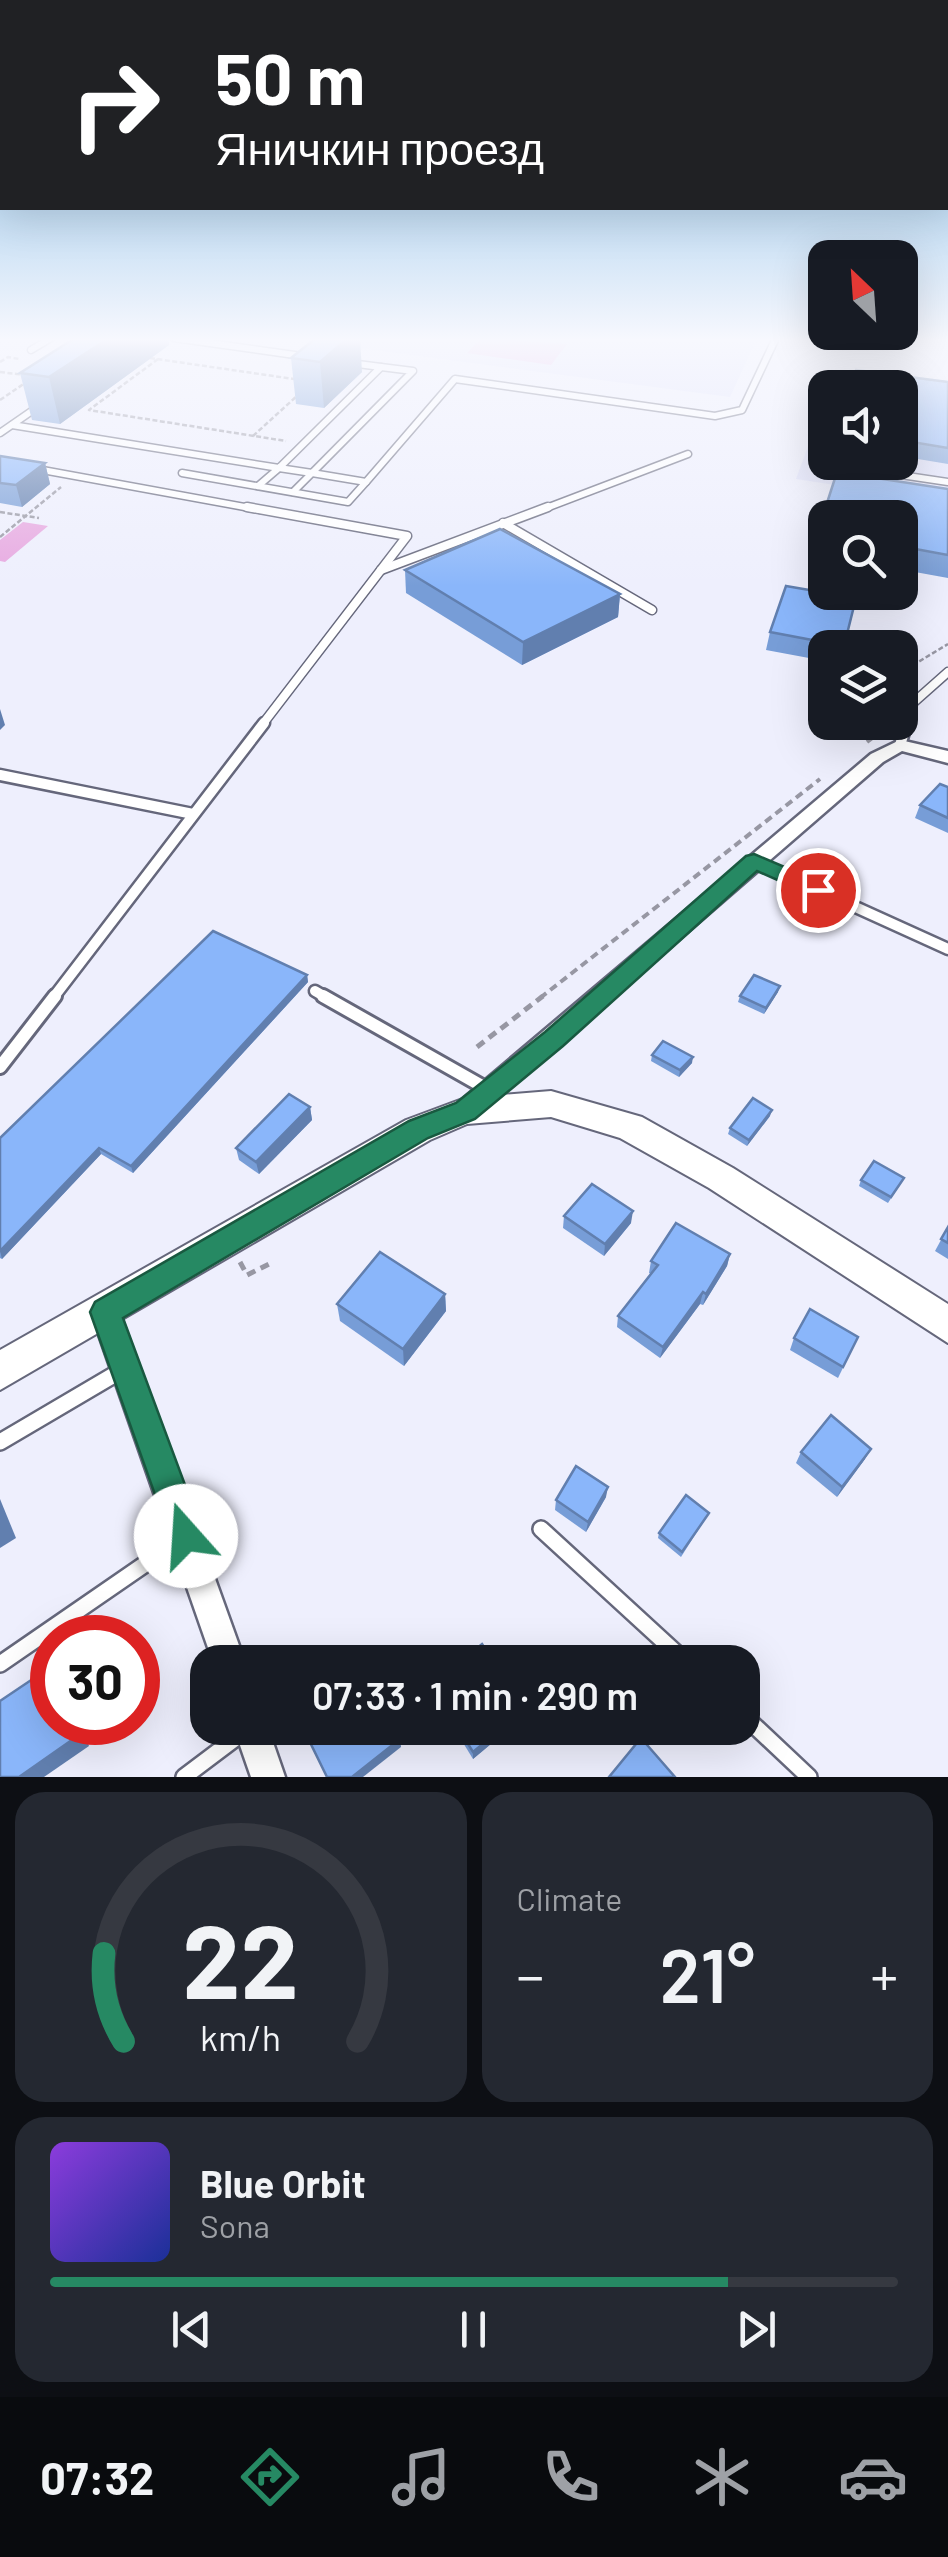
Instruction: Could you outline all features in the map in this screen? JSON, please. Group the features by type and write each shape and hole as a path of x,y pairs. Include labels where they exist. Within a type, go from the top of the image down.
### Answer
{"street":[{"path":"0,1371 418,1130 478,1100 554,1039 754,861 877,758 900,745 930,749 948,757"},
{"path":"478,1100 550,1104 630,1128 720,1178 948,1325"},
{"path":"106,1312 223,1645"},
{"path":"256,1745 268,1777"}],"lane":[{"path":"0,433 18,421"},
{"path":"258,486 326,421"},
{"path":"294,492 364,421"},
{"path":"182,473 348,502 418,421"},
{"path":"12,425 366,482"},
{"path":"380,570 688,454"},
{"path":"0,1067 407,536 19,466"},
{"path":"918,478 948,482"},
{"path":"502,522 652,610"},
{"path":"900,745 914,703 948,672"},
{"path":"0,775 194,814"},
{"path":"754,861 948,949"},
{"path":"315,990 478,1100"},
{"path":"0,1442 128,1366"},
{"path":"541,1529 667,1645"},
{"path":"0,1664 186,1536"},
{"path":"760,1731 809,1777"},
{"path":"184,1777 227,1745"}],"path":[{"path":"158,421 296,442"},
{"path":"253,436 269,421"},
{"path":"0,536 76,475"},
{"path":"0,512 39,518"},
{"path":"918,662 948,644"},
{"path":"861,746 869,740"},
{"path":"477,1047 832,769"}],"shaded area":[{"path":"918,421 948,421 948,502 796,479 808,446 808,480 918,480"},
{"path":"23,522 48,526 5,562 0,561 0,540"}],"building":[{"path":"918,421 948,421 948,448 918,443"},
{"path":"0,456 45,463 16,485 0,483"},
{"path":"834,480 889,480 948,489 948,555 918,549 918,500 828,500"},
{"path":"500,529 620,594 523,642 405,570"},
{"path":"786,586 808,590 808,610 853,610 848,630 808,630 808,639 770,632"},
{"path":"940,784 948,787 948,818 920,805"},
{"path":"213,931 307,975 131,1166 99,1148 0,1251 0,1138"},
{"path":"754,975 780,986 766,1008 740,996"},
{"path":"663,1041 693,1057 680,1070 652,1055"},
{"path":"289,1094 310,1107 256,1162 236,1148"},
{"path":"753,1098 772,1110 749,1140 730,1128"},
{"path":"874,1161 904,1178 891,1197 861,1180"},
{"path":"592,1184 633,1211 605,1244 564,1216"},
{"path":"676,1223 730,1254 706,1294 703,1292 663,1347 618,1316 658,1265 651,1261"},
{"path":"380,1252 445,1294 403,1349 337,1304"},
{"path":"810,1309 858,1337 843,1367 794,1338"},
{"path":"831,1415 871,1449 842,1487 801,1452"},
{"path":"576,1466 608,1487 588,1522 556,1500"},
{"path":"686,1495 709,1513 682,1552 659,1533"},
{"path":"30,1681 30,1745 65,1745 19,1777 0,1777 0,1701"},
{"path":"311,1745 392,1745 352,1777 327,1777"},
{"path":"635,1745 647,1745 675,1777 609,1777"}],"route":[{"path":"186,1536 106,1312 418,1130 466,1111 554,1039 754,861 818,890"}]}
